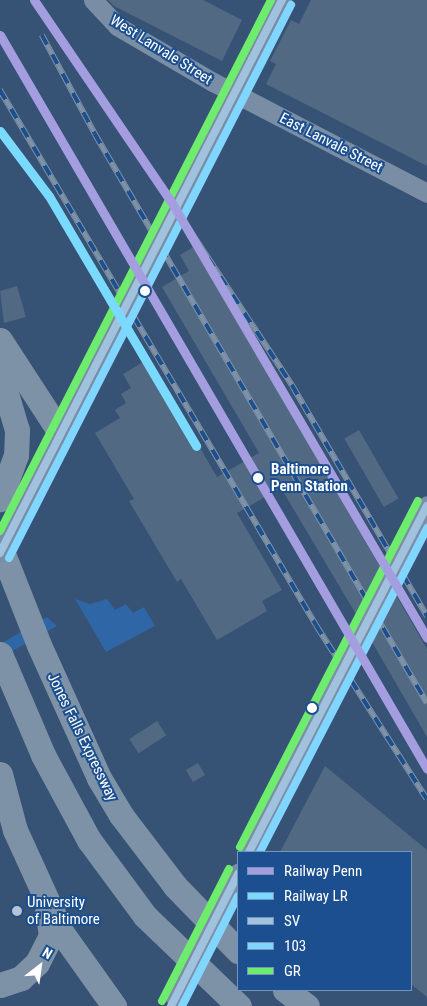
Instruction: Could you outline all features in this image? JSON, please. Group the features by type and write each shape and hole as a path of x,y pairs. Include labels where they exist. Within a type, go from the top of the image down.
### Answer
{"highway":[{"path":"0,340 61,434"},
{"path":"0,373 17,430 16,455 0,500"},
{"name":"Jones Falls Expressway","path":"0,546 39,645 99,778 121,815 175,886 237,950"},
{"path":"0,654 64,799 89,840 145,916 239,1006"},
{"path":"0,774 15,830 62,932 114,1006"},
{"path":"0,985 30,971 51,935 50,919 37,880"},
{"path":"286,991 307,1006"}],"main road":[{"name":"West Lanvale Street","path":"93,0 117,26 235,94"},
{"path":"0,553 282,0"},
{"name":"East Lanvale Street","path":"235,94 427,193"},
{"path":"250,851 427,506"},
{"path":"174,1002 237,876"}],"shaded area":[{"path":"75,599 90,604 107,599 115,610 126,604 133,613 144,607 155,626 106,652"},
{"path":"47,617 57,626 0,658 0,644"}],"building":[{"path":"108,0 203,0 242,20 222,61 114,6"},
{"path":"311,0 427,0 427,166 266,84 276,64 270,61 291,20 299,24"},
{"name":"Baltimore Penn Station","path":"195,246 381,569 357,616 281,488 237,513 282,590 262,601 267,611 217,640 181,579 177,582 129,501 134,499 95,433 120,418 115,410 126,403 121,394 131,388 123,374 148,359 217,477 259,453 162,287 189,271 180,255"},
{"path":"17,286 26,317 4,323 0,291"},
{"path":"359,430 398,498 384,507 344,438"},
{"path":"396,595 427,649 427,737 372,642"},
{"path":"157,721 166,735 139,753 129,739"},
{"path":"198,763 205,775 193,782 186,770"},
{"path":"325,766 427,850 427,997 412,985 412,851 281,851"}],"railway":[{"path":"42,35 95,134 427,703"},
{"path":"0,90 316,625 427,799"},
{"path":"172,203 292,385 427,616"}],"rail line":[{"name":"Penn","path":"34,0 172,203 427,638"},
{"name":"Penn","path":"0,35 427,769"},
{"name":"LR","path":"0,131 49,196 196,446"}],"transit line":[{"name":"GR","path":"0,531 271,0"},
{"name":"SV","path":"0,553 282,0"},
{"name":"103","path":"9,558 291,5"},
{"name":"GR","path":"240,847 418,501"},
{"name":"SV","path":"250,851 427,506"},
{"name":"103","path":"261,851 427,528"},
{"name":"GR","path":"162,1001 229,869"},
{"name":"SV","path":"171,1006 237,876"},
{"name":"103","path":"182,1006 237,898"}],"place":[{"name":"Baltimore Penn Station","path":"258,478"},
{"name":"University of Baltimore","path":"17,911"}]}
